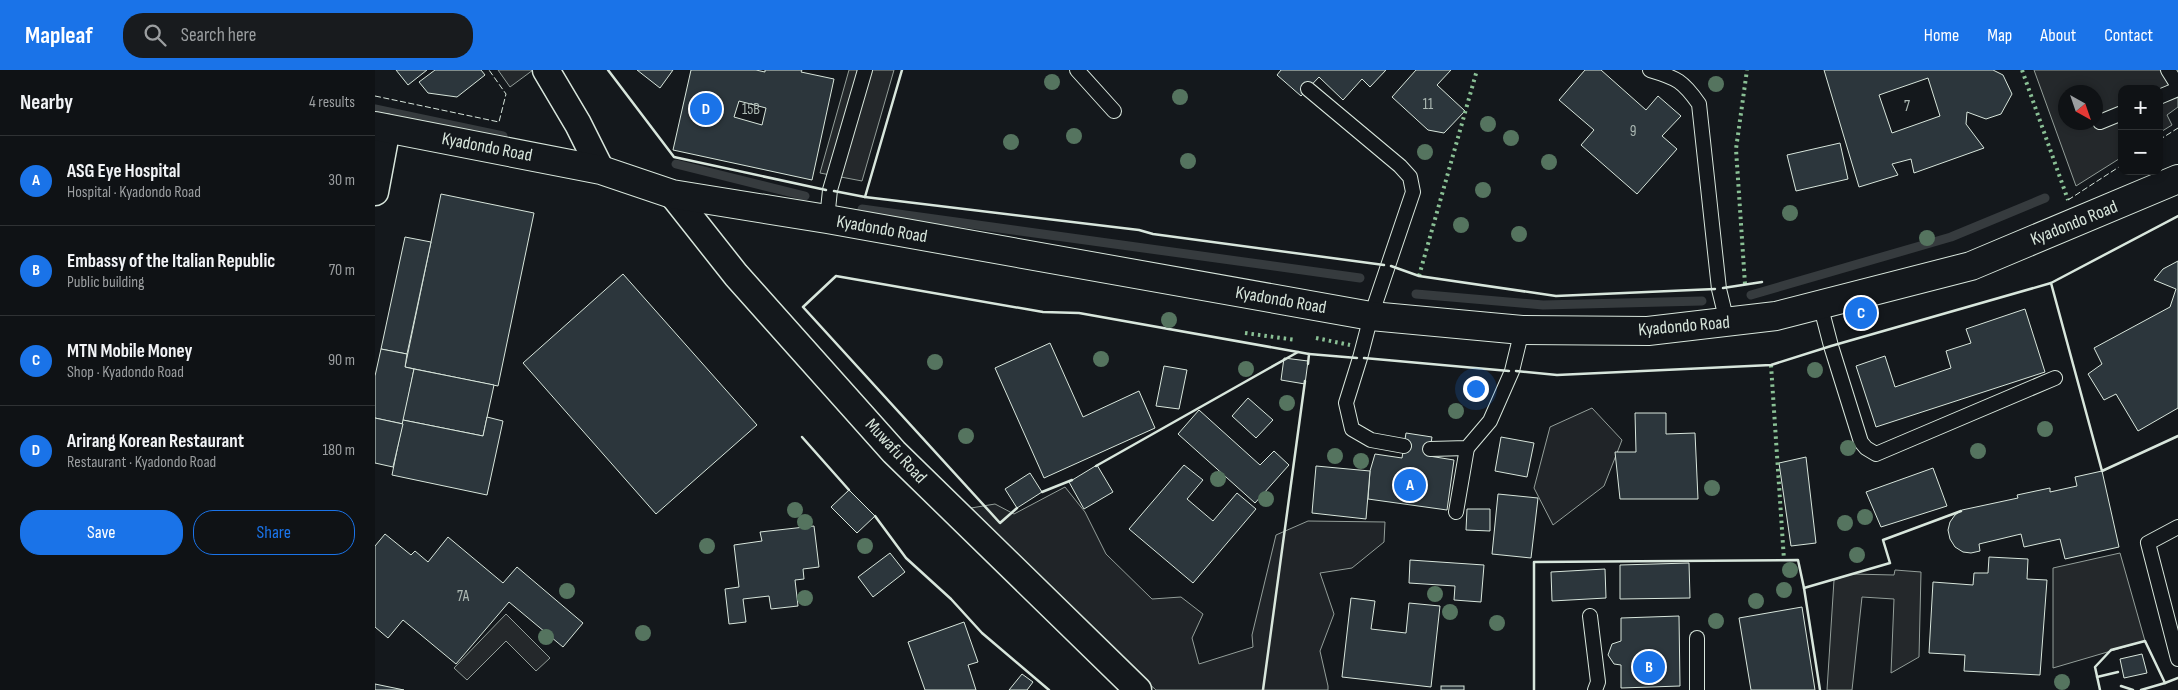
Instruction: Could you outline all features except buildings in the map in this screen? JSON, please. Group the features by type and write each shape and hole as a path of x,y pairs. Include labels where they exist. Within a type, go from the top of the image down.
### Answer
{"main road":[{"name":"Kyadondo Road","path":"381,127 601,170 672,194 1371,316 1522,330 1648,331 1776,316 1971,266 2178,179"}],"street":[{"path":"545,70 577,124 601,170"},
{"path":"375,192 381,127"},
{"name":"Muwafu Road","path":"672,194 736,275 894,452 1138,690"}],"lane":[{"path":"827,220 830,190 865,70"},
{"path":"1077,70 1114,111"},
{"path":"1650,70 1674,77 1688,88 1699,104 1719,288 1727,322"},
{"path":"2163,95 2178,87 2168,70"},
{"path":"1308,89 1400,166 1410,177 1413,192 1371,316 1361,358 1345,404 1352,429 1371,440 1404,446"},
{"path":"2103,121 2118,115"},
{"path":"1820,304 1861,442 1866,448 1876,454 2055,378"},
{"path":"1456,512 1467,448 1490,421 1512,371 1522,330"},
{"path":"1430,450 1467,448"},
{"path":"2178,527 2148,543 2178,659"},
{"path":"1590,616 1598,682 1595,690"},
{"path":"1697,638 1697,690"}],"shaded area":[{"path":"498,70 533,70 510,87"},
{"path":"849,70 894,70 862,181 820,173"},
{"path":"2034,70 2160,70 2178,95 2178,107 2167,115 2172,125 2163,131 2163,85 2118,85 2118,160 2076,186"},
{"path":"1592,408 1622,440 1604,486 1553,525 1534,488 1550,427"},
{"path":"1065,487 1085,512 1106,554 1152,599 1181,597 1203,614 1192,638 1199,664 1253,647 1252,635 1276,535 1308,521 1385,522 1384,542 1352,568 1320,573 1334,614 1320,651 1328,690 1156,690 1074,616 983,528 971,508 995,504 1014,514"},
{"path":"2120,553 2145,641 2053,668 2053,568"},
{"path":"1895,570 1921,572 1919,657 1891,673 1894,599 1862,597 1852,690 1827,690 1834,580 1852,574 1894,575"},
{"path":"506,614 550,658 536,671 506,641 467,680 454,668"}],"waterway":[{"path":"375,109 503,136"},
{"path":"676,164 805,196"},
{"path":"1751,295 1951,237 2045,198"},
{"path":"862,209 1360,278"},
{"path":"1416,294 1543,305 1702,301"}],"hedge":[{"path":"1419,276 1477,70"},
{"path":"1745,284 1736,149 1747,70"},
{"path":"2022,70 2068,200"},
{"path":"1245,333 1296,340"},
{"path":"1316,338 1350,345"},
{"path":"1771,365 1784,560"}],"fence":[{"path":"375,96 499,122 506,94 489,70"},
{"path":"2163,137 2178,128"},
{"path":"2068,200 2118,168"}],"wall":[{"path":"608,70 674,157 826,190"},
{"path":"865,197 902,70"},
{"path":"834,191 865,197 1139,230 1153,234 1384,265"},
{"path":"1516,371 1557,375 1771,365 2051,283 2178,216"},
{"path":"1391,266 1419,276 1556,296 1715,289"},
{"path":"1017,508 1000,523 803,307 836,276 1043,312 1079,313 1309,354 1308,364"},
{"path":"1723,288 1762,282"},
{"path":"2051,283 2102,471 2178,436"},
{"path":"1096,466 1298,352"},
{"path":"1309,354 1357,358"},
{"path":"1364,358 1509,371"},
{"path":"1263,690 1305,381"},
{"path":"802,437 849,490"},
{"path":"1042,492 1072,480"},
{"path":"1820,690 1804,588 1890,563 1883,540 1961,511"},
{"path":"875,516 906,558 951,599 982,633 1049,690"},
{"path":"1534,690 1534,562 1798,560 1804,588"},
{"path":"2100,690 2095,667 2111,650 2145,641 2165,683 2141,690"},
{"path":"2097,677 2118,672"},
{"path":"2165,683 2178,678"},
{"path":"2121,686 2133,690"}],"place":[{"name":"Arirang Korean Restaurant","path":"706,109"},
{"name":"MTN Mobile Money","path":"1861,313"},
{"name":"ASG Eye Hospital","path":"1410,485"},
{"name":"Embassy of the Italian Republic","path":"1649,667"}]}
